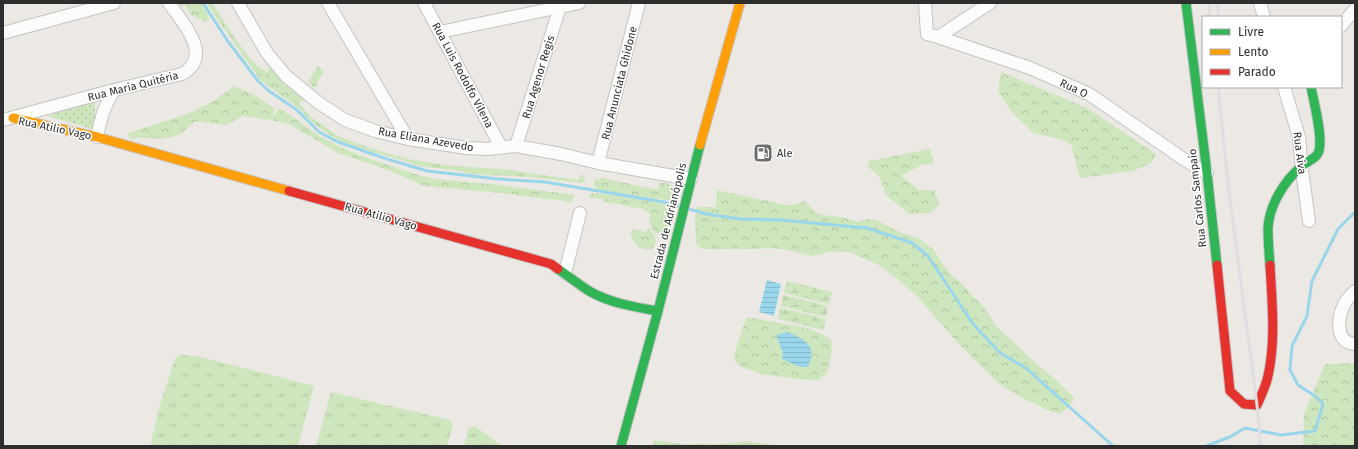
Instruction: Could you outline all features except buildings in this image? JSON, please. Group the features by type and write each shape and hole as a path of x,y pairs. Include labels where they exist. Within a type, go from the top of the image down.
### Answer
{"street":[{"path":"3,33 114,3"},
{"name":"Rua Maria Quitéria","path":"8,119 114,90 182,74 190,70 195,61 196,51 194,41 169,3"},
{"name":"Rua Eliana Azevedo","path":"238,3 267,53 286,76 319,104 345,120 375,132 408,139 467,148 516,146 560,154 690,184"},
{"path":"328,3 408,139"},
{"name":"Rua Luis Rodolfo Vilena","path":"424,3 501,147"},
{"path":"440,32 579,3"},
{"name":"Rua Anunciata Ghidone","path":"598,163 639,3"},
{"name":"Estrada de Adrianópolis","path":"621,446 658,311 690,184 740,3"},
{"path":"924,3 927,34 943,33 990,3"},
{"name":"Rua Carlos Sampaio","path":"1186,3 1207,172 1230,391 1244,404 1257,405 1268,378 1272,354 1268,222 1274,204 1289,180 1302,166"},
{"path":"1260,3 1264,16"},
{"name":"Rua Agenor Regis","path":"516,146 560,7"},
{"path":"1342,25 1355,9"},
{"name":"Rua O","path":"943,33 1030,68 1088,94 1184,160 1207,172"},
{"name":"Rua Aíva","path":"1284,88 1299,137 1309,221"},
{"path":"1302,166 1316,156 1320,141 1311,88"},
{"name":"Rua Atilio Vago","path":"97,137 101,117 114,90"},
{"name":"Rua Atilio Vago","path":"8,119 97,137 551,264 565,272 588,290 608,300 631,307 658,311"},
{"path":"565,272 580,213"},
{"path":"1350,342 1340,335 1339,324 1347,300 1355,291"}],"green space":[{"path":"175,3 201,3 208,15 209,20 205,22 191,15 185,5 178,6"},
{"path":"206,3 212,3 253,62 266,72 278,74 297,94 300,104 310,116 340,137 373,149 409,159 443,165 513,170 578,180 580,175 584,175 585,181 581,183 531,177 468,174 461,171 424,167 350,145 331,136 313,123 295,105 261,81"},
{"path":"274,65 305,96 303,101 297,103 287,98 267,83 264,78 269,68"},
{"path":"318,66 324,72 315,89 308,82"},
{"path":"1001,72 1087,108 1156,154 1151,163 1133,171 1080,178 1071,144 1061,139 1033,133 1011,111 998,92"},
{"path":"234,86 256,96 274,108 273,118 279,108 323,138 340,147 370,159 418,175 436,179 499,185 574,195 572,202 501,193 424,186 388,170 338,153 289,124 272,120 243,116 225,125 195,121 184,131 169,138 136,138 130,140 128,133 188,114 217,99"},
{"path":"95,100 95,130 48,116"},
{"path":"930,149 934,163 921,165 902,176 919,190 934,190 940,204 930,213 909,214 886,195 879,176 868,167 869,161"},
{"path":"603,178 658,190 660,182 674,186 676,196 673,201 598,190 594,186 594,180"},
{"path":"717,190 786,205 793,205 805,201 815,212 824,215 841,217 859,222 867,219 876,220 902,233 918,238 933,249 950,274 959,281 987,311 995,325 1074,398 1072,403 1059,414 1047,410 1017,395 998,383 956,341 918,297 877,264 849,252 829,252 813,256 782,249 767,248 702,249 696,244 695,218 697,207 716,207"},
{"path":"591,193 616,195 665,204 671,208 669,227 664,233 654,233 649,221 651,215 644,209 605,202 603,199 590,198 589,195"},
{"path":"649,228 655,237 656,243 652,249 640,248 630,234 633,229 645,232"},
{"path":"787,281 832,292 829,304 784,293"},
{"path":"783,295 828,306 826,317 781,306"},
{"path":"780,308 826,319 823,330 778,319"},
{"path":"747,317 802,327 831,339 832,352 827,373 819,380 798,379 761,374 739,366 734,359 737,344"},
{"path":"180,355 197,356 314,386 298,446 152,446 151,443 160,405 175,359"},
{"path":"1355,363 1355,446 1303,446 1304,414 1325,364"},
{"path":"331,392 450,420 453,425 447,446 316,446"},
{"path":"475,426 502,446 464,446 469,428"},
{"path":"654,440 683,444 723,444 748,441 778,446 653,446"}],"water":[{"path":"767,280 781,284 774,316 759,312"},
{"path":"788,332 805,341 811,349 811,360 808,367 798,366 782,359 783,353 776,335"}],"waterway":[{"path":"203,3 227,40 258,81 269,91 297,110 319,132 338,142 427,171 498,179 545,182 664,202 678,206"},
{"path":"689,209 706,214 740,219 780,220 867,228 912,243 928,256 973,324 999,352 1027,369 1113,446"},
{"path":"1206,446 1230,437 1245,428 1281,435 1315,431 1323,404 1315,396 1298,385 1290,370 1292,346 1307,316 1312,281 1338,229 1355,212"}],"railway":[{"path":"1209,3 1210,16"},
{"path":"1217,3 1219,16"},
{"path":"1218,88 1228,184 1261,446"}],"traffic: fast":[{"path":"1186,3 1217,265"},
{"path":"1270,265 1268,228 1274,203 1278,194 1289,179 1303,165 1314,158 1319,151 1319,128 1311,88"},
{"path":"621,446 658,311 700,145"},
{"path":"558,269 589,291 605,299 658,311"}],"traffic: slow":[{"path":"700,145 740,3"},
{"path":"13,118 97,137 289,191"}],"traffic: jam":[{"path":"289,191 551,264 558,269"},
{"path":"1217,265 1230,391 1244,404 1257,405 1267,380 1272,349 1273,321 1270,265"}],"place":[{"name":"Ale","path":"763,153"}]}
